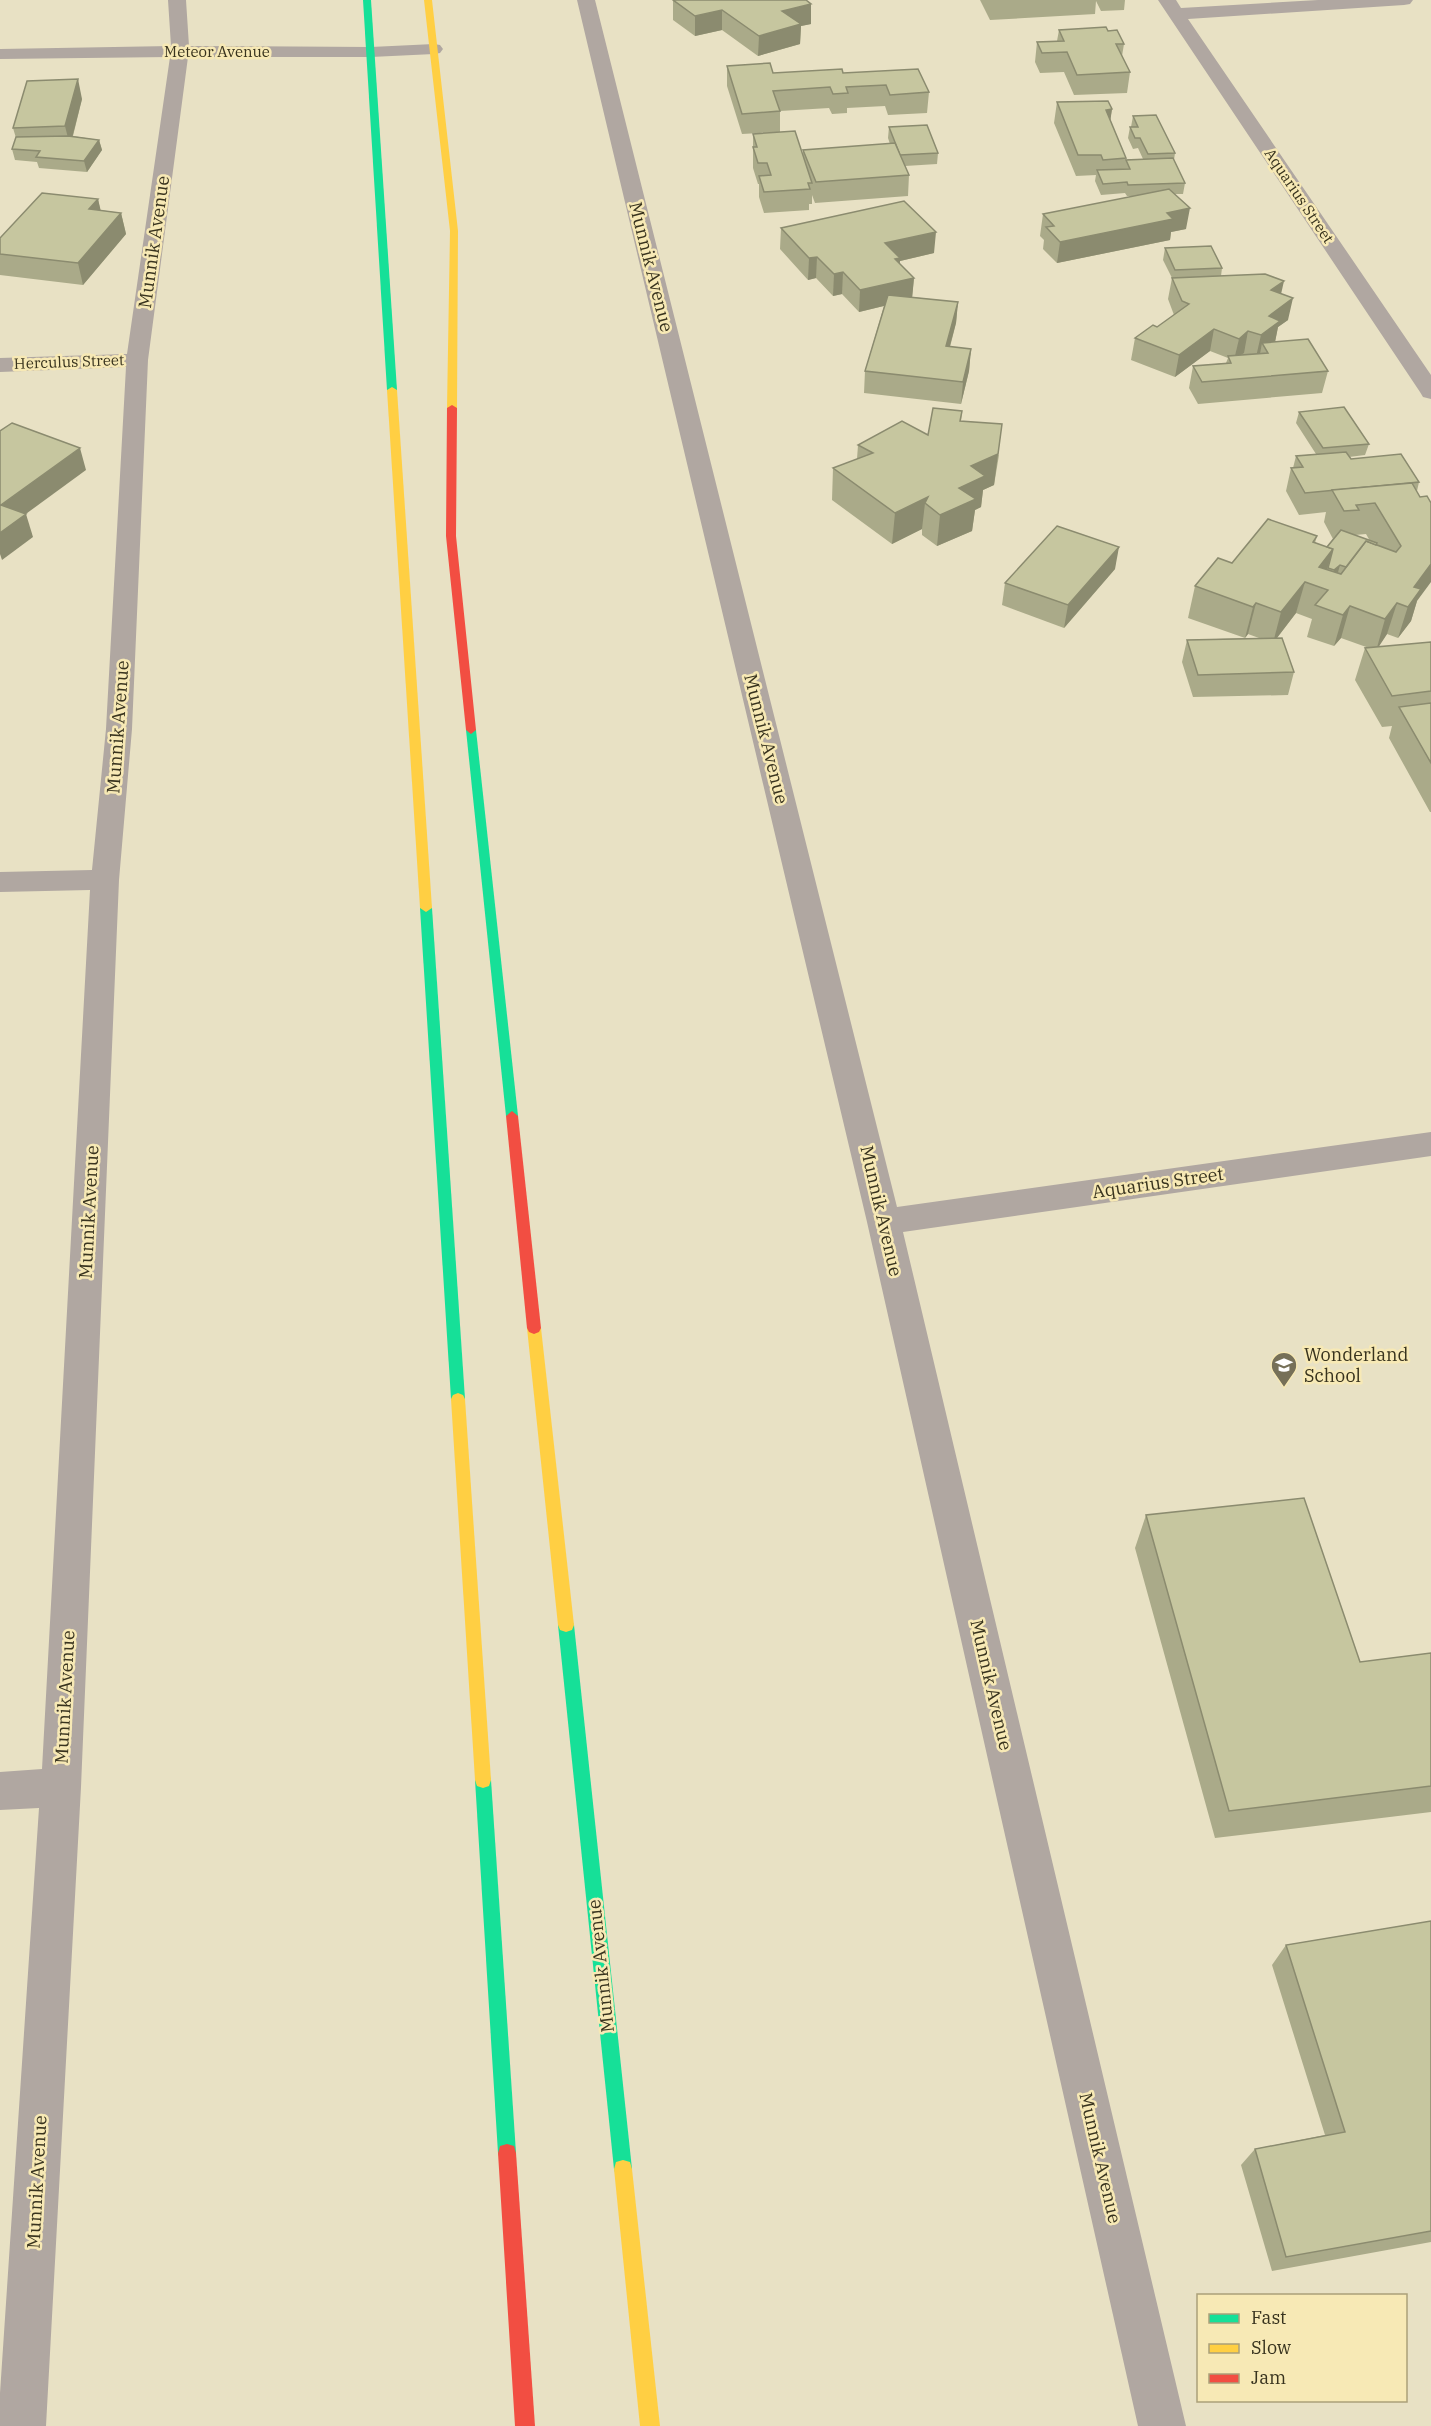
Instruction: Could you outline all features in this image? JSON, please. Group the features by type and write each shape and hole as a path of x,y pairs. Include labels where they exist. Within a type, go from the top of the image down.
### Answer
{"main road":[{"path":"367,0 525,2426"},
{"name":"Munnik Avenue","path":"428,0 454,231 451,536 650,2426"}],"street":[{"name":"Munnik Avenue","path":"22,2426 61,1787 105,880 119,729 137,360 180,51 177,0"},
{"name":"Munnik Avenue","path":"586,0 884,1222 1162,2426"},
{"path":"1171,7 1404,0"},
{"name":"Aquarius Street","path":"1171,7 1431,392"},
{"name":"Meteor Avenue","path":"0,54 180,51 371,52 434,49"},
{"name":"Herculus Street","path":"0,365 137,360"},
{"path":"0,882 105,880"},
{"name":"Aquarius Street","path":"884,1222 1431,1144"},
{"path":"0,1791 61,1787"}],"building":[{"path":"673,0 806,0 811,4 782,11 801,24 759,36 722,10 695,16"},
{"path":"1106,27 1108,31 1117,30 1124,44 1116,44 1130,72 1077,75 1067,52 1042,53 1037,42 1064,41 1059,30"},
{"path":"770,63 773,73 842,69 843,73 918,69 929,92 890,95 886,85 846,87 848,93 833,94 830,87 773,91 780,111 742,114 727,66"},
{"path":"78,79 65,126 13,128 27,81"},
{"path":"1108,101 1112,109 1106,110 1126,158 1103,160 1101,155 1078,155 1057,102"},
{"path":"1156,115 1175,153 1148,154 1140,138 1135,138 1130,127 1138,127 1133,116"},
{"path":"927,125 938,153 900,155 889,127"},
{"path":"795,131 812,183 808,183 810,189 764,192 759,176 771,175 767,163 758,163 753,147 757,147 753,134"},
{"path":"68,136 99,140 84,161 36,157 40,151 12,149 16,137"},
{"path":"895,143 909,175 816,182 803,150"},
{"path":"1173,158 1185,183 1103,184 1097,170 1130,169 1126,160"},
{"path":"1169,189 1190,208 1167,213 1173,219 1060,242 1046,227 1054,226 1043,214"},
{"path":"42,193 98,199 89,209 121,213 78,263 0,254 0,238"},
{"path":"904,201 936,232 885,243 900,258 895,259 914,278 860,290 843,272 834,274 817,257 809,258 781,228"},
{"path":"1211,246 1222,268 1175,270 1165,248"},
{"path":"1265,274 1284,281 1271,290 1293,298 1269,316 1280,321 1261,335 1248,331 1239,339 1214,329 1179,355 1135,338 1153,325 1157,327 1189,304 1182,301 1172,278"},
{"path":"888,295 958,302 946,346 971,349 963,382 865,371"},
{"path":"1308,339 1328,371 1202,382 1193,366 1231,363 1228,356 1268,353 1262,343"},
{"path":"1344,407 1369,444 1323,448 1299,412"},
{"path":"933,408 962,411 960,421 1002,424 998,454 971,466 985,476 959,488 976,499 940,515 925,503 928,497 895,513 833,468 873,453 858,445 902,421 928,435"},
{"path":"12,423 80,448 1,505 26,514 0,533 0,431"},
{"path":"1346,452 1351,459 1401,454 1419,482 1305,493 1291,468 1303,467 1296,456"},
{"path":"1412,483 1420,497 1427,496 1431,503 1431,564 1414,587 1421,589 1408,607 1397,603 1385,619 1350,606 1343,615 1315,605 1328,590 1305,582 1281,612 1256,603 1253,607 1195,586 1218,558 1232,563 1268,519 1317,536 1313,542 1333,549 1319,567 1341,574 1366,541 1396,552 1401,546 1375,503 1356,505 1359,510 1344,511 1332,490"},
{"path":"1057,526 1119,547 1068,605 1005,583"},
{"path":"1341,530 1377,543 1376,545 1366,541 1346,567 1340,565 1334,570 1328,568 1333,549 1327,547"},
{"path":"1282,638 1294,672 1198,675 1187,640"},
{"path":"1431,642 1431,691 1392,696 1365,648"},
{"path":"1431,703 1431,763 1399,707"},
{"path":"1304,1498 1360,1662 1431,1653 1431,1786 1229,1811 1146,1515"},
{"path":"1431,1921 1431,2231 1286,2257 1255,2149 1345,2132 1286,1945"}],"traffic: fast":[{"path":"367,0 392,390"},
{"path":"471,730 512,1116"},
{"path":"426,908 458,1399"},
{"path":"566,1625 623,2169"},
{"path":"483,1780 507,2153"}],"traffic: slow":[{"path":"428,0 454,231 452,408"},
{"path":"392,390 426,908"},
{"path":"534,1328 566,1625"},
{"path":"458,1399 483,1780"},
{"path":"623,2169 650,2426"}],"traffic: jam":[{"path":"452,408 451,536 471,730"},
{"path":"512,1116 534,1328"},
{"path":"507,2153 525,2426"}],"place":[{"name":"Wonderland School","path":"1284,1388"}]}
